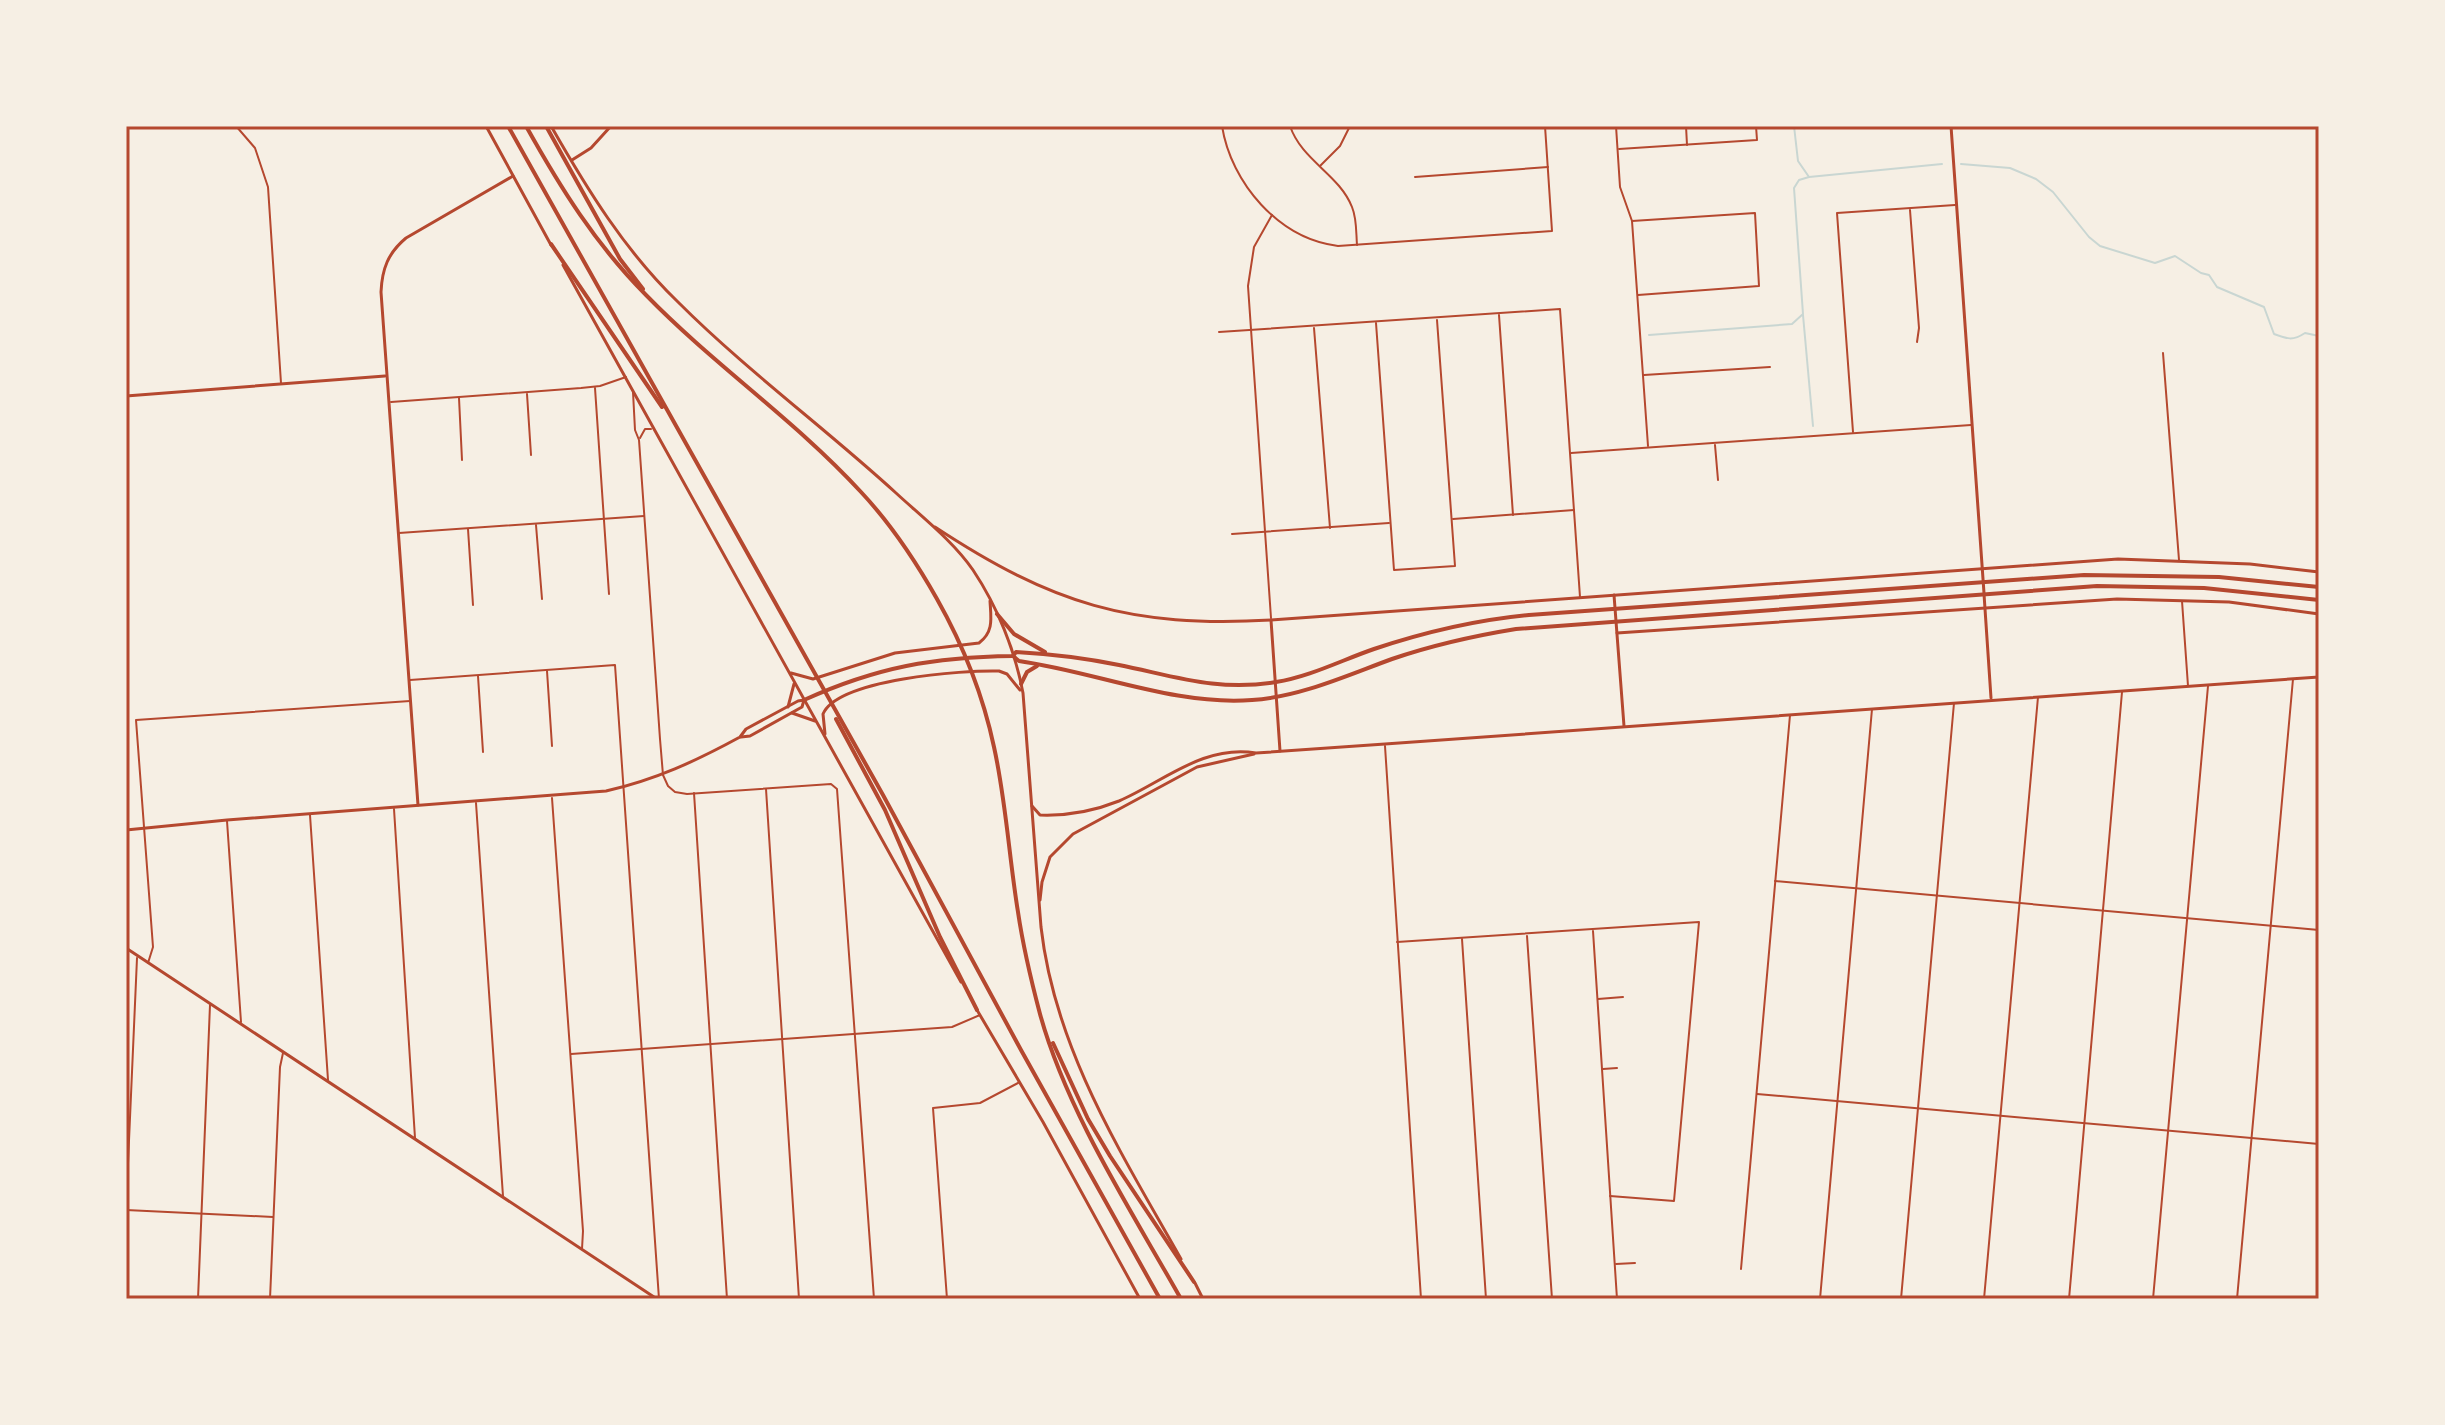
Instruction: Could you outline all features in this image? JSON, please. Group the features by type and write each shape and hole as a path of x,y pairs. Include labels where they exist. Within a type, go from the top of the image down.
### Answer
{"main road":[{"path":"486,126 1140,1299"},
{"path":"508,126 1160,1299"},
{"path":"526,126 589,229 654,303 823,454 873,505 907,548 954,631 977,688 994,746 1025,952 1043,1023 1064,1081 1087,1129 1181,1299"},
{"path":"548,126 620,259 654,303"},
{"path":"548,126 633,253 678,303 925,520 972,570 989,599 1013,656 1023,693 1044,950 1065,1032 1115,1141 1203,1299"},
{"path":"571,161 591,148 611,126"},
{"path":"1951,126 1991,699"},
{"path":"418,806 381,292 387,260 399,244 411,234 513,176"},
{"path":"551,244 673,421"},
{"path":"126,396 387,376"},
{"path":"925,520 984,559 1079,602 1173,621 1224,623 2118,559 2250,564 2319,572"},
{"path":"740,737 746,729 788,707 848,681 897,666 1013,656 1016,652 1047,653 1193,683 1224,686 1275,683 1425,633 1464,623 1529,615 2132,574 2219,577 2319,587"},
{"path":"1013,656 1019,661 1186,698 1219,701 1276,696 1467,637 1516,629 2097,586 2172,586 2319,600"},
{"path":"1614,595 1624,726"},
{"path":"791,673 813,679 885,656 979,643 991,626 989,599"},
{"path":"1617,633 2104,599 2229,602 2319,614"},
{"path":"997,614 1014,634 1047,653"},
{"path":"1271,620 1280,751"},
{"path":"1021,684 1027,672 1040,664"},
{"path":"826,739 823,719 826,708 846,695 887,682 930,675 999,671 1007,674 1023,693"},
{"path":"1032,806 1040,815 1097,809 1130,796 1194,761 1238,751 1256,753 2319,677"},
{"path":"788,707 794,680"},
{"path":"126,830 552,796 623,787 684,767 740,737 750,736 802,707 804,700"},
{"path":"831,706 885,810 940,937 978,1013"},
{"path":"792,713 815,721"},
{"path":"1040,903 1042,882 1050,857 1073,834 1197,767 1256,753"},
{"path":"126,948 658,1299"},
{"path":"1043,1023 1096,1131 1194,1282"}],"street":[{"path":"236,126 255,148 268,187 281,384"},
{"path":"1222,126 1229,157 1252,194 1293,232 1312,242 1338,246 1552,231 1545,126"},
{"path":"1290,126 1299,146 1351,203 1357,245"},
{"path":"1319,168 1340,146 1350,126"},
{"path":"1616,126 1622,195 1632,221 1648,447"},
{"path":"1686,126 1687,145"},
{"path":"1618,150 1757,140 1756,126"},
{"path":"1832,126 1840,126"},
{"path":"1415,177 1548,167"},
{"path":"1853,433 1837,213 1956,205"},
{"path":"1910,209 1919,328 1917,342"},
{"path":"1632,221 1755,213 1759,286 1636,295"},
{"path":"1271,620 1248,286 1250,260 1259,235 1273,214"},
{"path":"1219,332 1560,309 1580,597"},
{"path":"1499,314 1513,515"},
{"path":"1376,323 1394,570 1455,566 1437,318"},
{"path":"1314,327 1330,528"},
{"path":"2163,353 2180,561"},
{"path":"1642,375 1770,367"},
{"path":"389,402 594,387 626,376"},
{"path":"594,387 609,594"},
{"path":"632,390 635,430 639,440 663,775 668,786 675,792 694,793 834,785 838,794 874,1299"},
{"path":"527,393 531,455"},
{"path":"459,397 462,460"},
{"path":"1570,453 1971,425"},
{"path":"639,440 645,429 654,429"},
{"path":"1715,443 1718,480"},
{"path":"1451,519 1574,510"},
{"path":"398,533 645,516"},
{"path":"1232,534 1390,523"},
{"path":"536,524 542,599"},
{"path":"468,528 473,605"},
{"path":"2182,600 2188,686"},
{"path":"409,680 615,665 658,1299"},
{"path":"547,670 552,746"},
{"path":"478,674 483,752"},
{"path":"2237,1299 2293,678"},
{"path":"2153,1299 2208,685"},
{"path":"2069,1299 2122,691"},
{"path":"1984,1299 2038,696"},
{"path":"148,963 153,947 136,720 411,701"},
{"path":"1901,1299 1954,702"},
{"path":"1820,1299 1872,708"},
{"path":"1741,1269 1790,714"},
{"path":"1385,744 1421,1298 1435,1299"},
{"path":"766,788 799,1299"},
{"path":"694,793 727,1299"},
{"path":"552,796 582,1249"},
{"path":"476,802 503,1197"},
{"path":"394,808 415,1139"},
{"path":"310,814 328,1082"},
{"path":"227,820 241,1024"},
{"path":"1775,881 2319,930"},
{"path":"1397,942 1699,922 1674,1201 1610,1196"},
{"path":"1593,929 1617,1299"},
{"path":"1527,934 1552,1299"},
{"path":"1462,938 1486,1299"},
{"path":"138,956 126,1210 274,1217"},
{"path":"1597,999 1623,997"},
{"path":"198,1299 210,1003"},
{"path":"570,1054 952,1027 978,1013"},
{"path":"270,1299 283,1052"},
{"path":"1602,1069 1617,1068"},
{"path":"947,1299 933,1108 975,1105 1019,1082"},
{"path":"1757,1094 2319,1144"},
{"path":"1615,1264 1635,1263"}],"waterway":[{"path":"1794,126 1798,161 1809,177"},
{"path":"1649,335 1792,324 1803,314 1794,188 1799,180 1942,164"},
{"path":"1961,164 2010,168 2036,179 2053,192 2100,246 2155,263 2175,256 2209,275 2217,287 2264,307 2274,334 2290,338 2305,333 2319,336"},
{"path":"1803,315 1813,426"}]}
